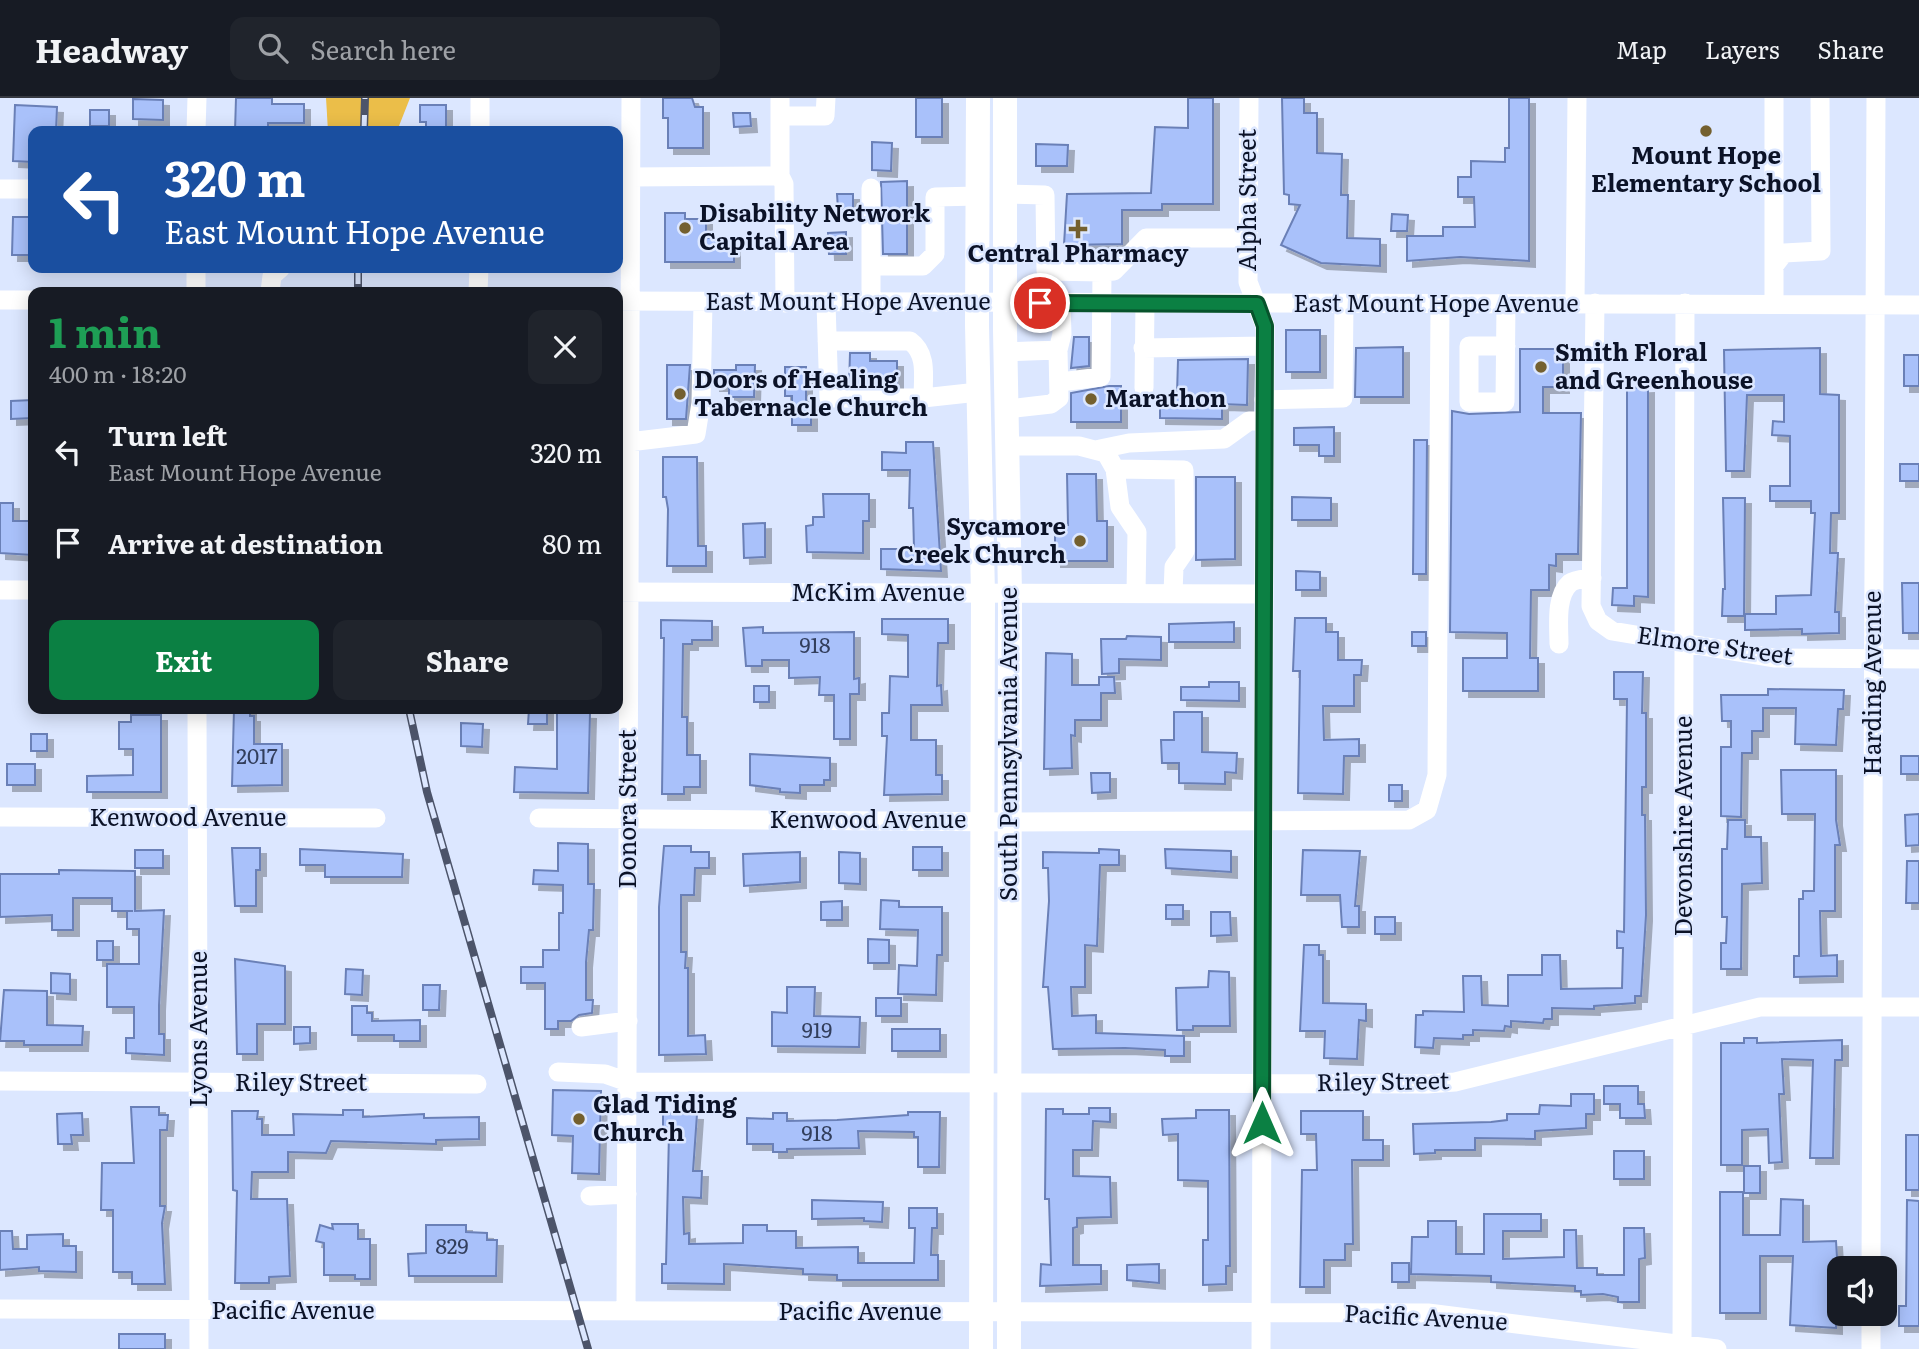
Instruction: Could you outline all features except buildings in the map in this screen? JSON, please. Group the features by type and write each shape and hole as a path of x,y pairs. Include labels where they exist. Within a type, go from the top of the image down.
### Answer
{"main road":[{"name":"South Pennsylvania Avenue","path":"978,98 977,302 983,594 981,1349"},
{"name":"South Pennsylvania Avenue","path":"1005,98 1010,594 1009,1349"}],"street":[{"path":"196,126 197,98"},
{"path":"480,98 480,126"},
{"name":"Donora Street","path":"626,1311 628,818 623,592 623,352 631,98"},
{"path":"785,303 783,184 779,176 780,107 825,117 826,98"},
{"name":"Alpha Street","path":"1248,98 1248,282 1265,326 1261,1349"},
{"path":"1559,644 1560,607 1566,589 1572,581 1592,578 1577,98"},
{"path":"1774,98 1774,304"},
{"path":"1774,266 1784,253 1821,251 1821,98"},
{"name":"Harding Avenue","path":"1871,1256 1876,98"},
{"path":"630,177 779,176"},
{"path":"0,188 28,189"},
{"path":"871,188 871,303"},
{"path":"1005,194 1045,195 1046,271 1114,271 1146,238 1248,238"},
{"path":"871,266 923,266 935,254 935,197 978,196"},
{"path":"1060,382 1101,377 1102,272"},
{"path":"0,300 28,300"},
{"name":"East Mount Hope Avenue","path":"624,301 1919,305"},
{"path":"625,432 696,434 701,403 703,302"},
{"path":"826,303 829,398 923,398 978,392"},
{"path":"1007,409 1051,404 1059,398 1061,303"},
{"path":"1143,388 1145,303"},
{"path":"1264,400 1343,398 1344,303"},
{"name":"Kenwood Avenue","path":"539,818 1009,822 1409,820 1427,810 1437,775 1440,303"},
{"path":"1506,303 1506,346"},
{"name":"Devonshire Avenue","path":"1682,1347 1685,303"},
{"path":"827,341 910,341 920,348 923,357 923,398"},
{"path":"1143,348 1265,346"},
{"path":"1006,352 1058,350"},
{"path":"1009,446 1052,444 1100,449 1129,443 1224,439 1250,421 1264,421"},
{"path":"1100,449 1106,453 1115,469 1120,507 1137,532 1136,593"},
{"path":"1115,469 1184,470 1185,551 1174,567 1173,593"},
{"name":"Elmore Street","path":"1592,578 1591,606 1598,621 1612,631 1774,659 1919,659"},
{"path":"0,590 28,590"},
{"name":"McKim Avenue","path":"623,592 1264,594"},
{"name":"Lyons Avenue","path":"197,714 199,1349"},
{"name":"Kenwood Avenue","path":"0,817 376,818"},
{"name":"Riley Street","path":"558,1072 605,1074 628,1082 1455,1082 1760,1007 1919,1007"},
{"path":"582,1027 628,1021"},
{"name":"Riley Street","path":"0,1081 477,1084"},
{"path":"590,1196 627,1195"},
{"name":"Pacific Avenue","path":"0,1309 1261,1312 1461,1315 1682,1347 1717,1349"},
{"path":"1871,1326 1871,1349"}],"shaded area":[{"path":"326,98 410,98 399,126 328,126"}],"railway":[{"path":"364,126 365,98"},
{"path":"358,273 358,287"},
{"path":"410,714 427,792 588,1349"}],"place":[{"name":"Mount Hope Elementary School","path":"1706,131"},
{"name":"Disability Network Capital Area","path":"685,228"},
{"name":"Central Pharmacy","path":"1078,229"},
{"name":"Smith Floral and Greenhouse","path":"1541,367"},
{"name":"Doors of Healing Tabernacle Church","path":"680,394"},
{"name":"Marathon","path":"1091,399"},
{"name":"Sycamore Creek Church","path":"1080,541"},
{"name":"Glad Tiding Church","path":"579,1119"}],"route":[{"path":"1040,303 1257,304 1265,326 1262,1123"}]}
